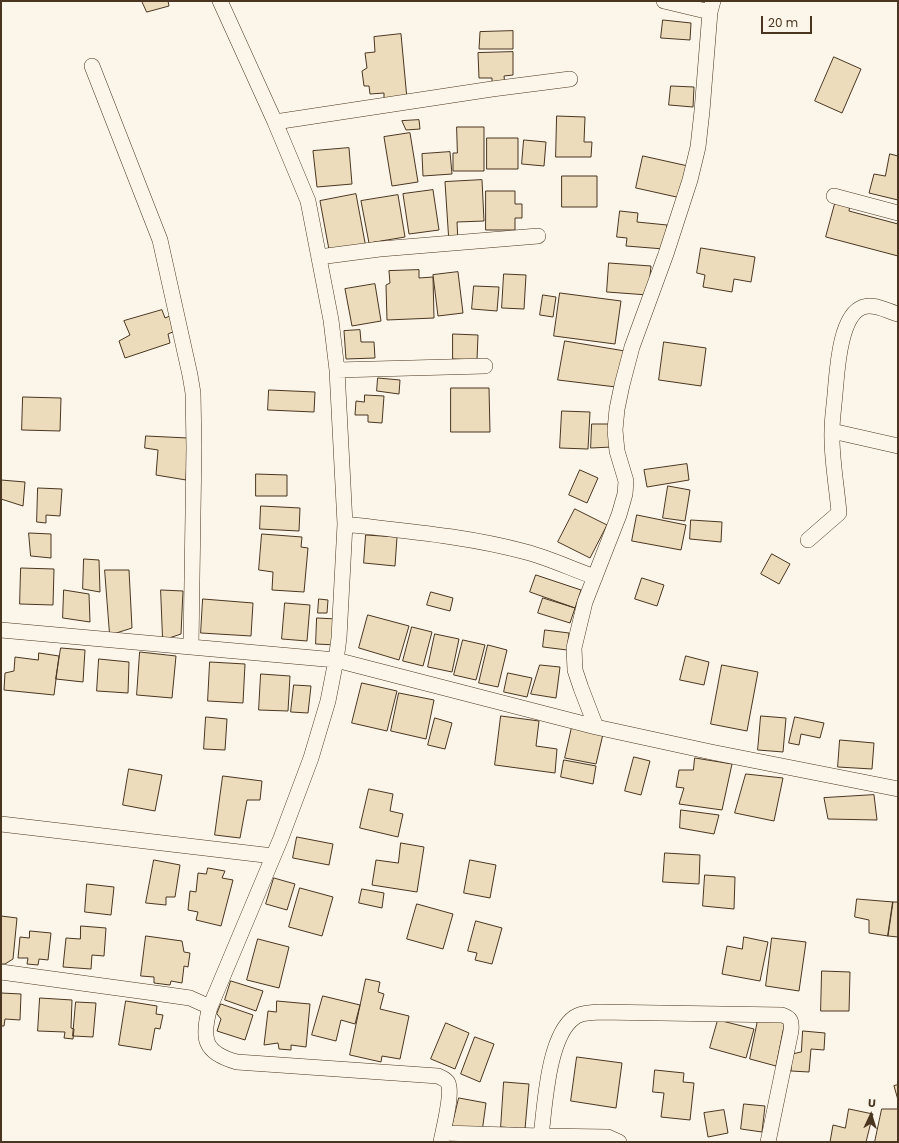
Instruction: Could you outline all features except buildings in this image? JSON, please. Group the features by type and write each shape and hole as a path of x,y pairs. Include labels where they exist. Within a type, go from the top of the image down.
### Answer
{"street":[{"path":"220,1 275,122 308,201 331,320 337,370 345,524 339,638 328,701 311,758 281,838 271,855 200,1003 206,1022 207,1042 212,1051 222,1058 250,1064 438,1076 444,1078 448,1084 449,1098 442,1138 608,1136 619,1142"},
{"path":"596,727 575,670 574,648 585,602 619,515 625,494 626,480 617,451 615,430 622,385 632,347 666,254 690,180 698,148 712,7 664,1"},
{"path":"92,66 160,240 190,375 193,393 194,447 191,646"},
{"path":"275,122 492,89 570,79"},
{"path":"834,196 898,213"},
{"path":"319,257 380,249 538,236"},
{"path":"808,540 839,513 832,431 841,341 848,323 856,312 862,307 872,306 898,314"},
{"path":"337,370 485,366"},
{"path":"832,431 898,446"},
{"path":"345,524 441,536 527,552 595,577"},
{"path":"1,630 336,660 596,727 711,752 898,789"},
{"path":"1,824 271,855"},
{"path":"1,972 200,1003"},
{"path":"541,1136 551,1064 557,1044 569,1022 582,1014 599,1012 782,1015 789,1018 792,1022 792,1031 768,1142"}]}
